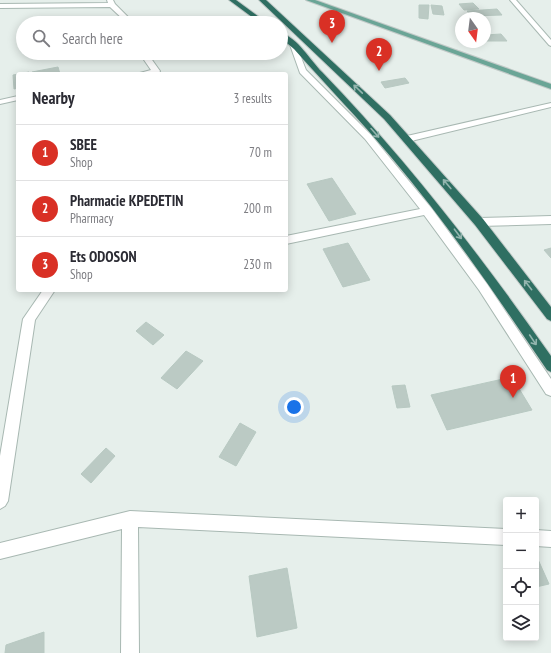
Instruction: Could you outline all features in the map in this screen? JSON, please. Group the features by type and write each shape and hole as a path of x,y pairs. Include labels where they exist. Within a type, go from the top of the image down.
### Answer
{"highway":[{"path":"232,0 254,16"},
{"path":"264,0 281,16"},
{"path":"288,23 382,112 407,139 479,222 551,316"},
{"path":"288,39 374,131 439,209 477,259 551,366"}],"main road":[{"path":"309,0 551,87"}],"street":[{"path":"513,0 551,44"},
{"path":"0,6 111,3 124,16"},
{"path":"292,42 303,71 368,137 428,211 483,287 551,390"},
{"path":"148,60 156,71 151,72"},
{"path":"0,102 16,98"},
{"path":"407,139 551,105"},
{"path":"288,240 428,211"},
{"path":"479,222 551,220"},
{"path":"0,501 29,319 48,292"},
{"path":"0,551 130,519 503,537"},
{"path":"130,519 130,653"},
{"path":"539,538 551,539"}],"building":[{"path":"473,3 479,9 464,10 459,4"},
{"path":"419,5 429,5 428,19 419,18"},
{"path":"431,5 442,6 444,15 433,14"},
{"path":"497,9 502,15 491,15 491,12 467,11"},
{"path":"501,34 507,41 491,41 491,35"},
{"path":"58,67 59,72 32,72"},
{"path":"16,74 16,88 14,89 13,75"},
{"path":"405,78 409,83 385,88 381,82"},
{"path":"332,178 356,214 329,221 307,184"},
{"path":"348,243 370,280 343,287 323,249"},
{"path":"551,248 551,258 544,250"},
{"path":"146,322 164,335 153,345 136,331"},
{"path":"186,351 203,361 177,389 161,378"},
{"path":"512,377 532,410 447,430 431,395"},
{"path":"405,385 410,407 397,408 392,386"},
{"path":"240,423 256,432 236,466 219,457"},
{"path":"106,448 115,456 91,483 81,474"},
{"path":"539,562 549,584 539,586"},
{"path":"287,568 297,628 257,637 249,576"},
{"path":"44,632 44,653 5,653 6,645"}],"place":[{"name":"Ets ODOSON","path":"332,43"},
{"name":"Pharmacie KPEDETIN","path":"379,71"},
{"name":"SBEE","path":"513,398"}]}
